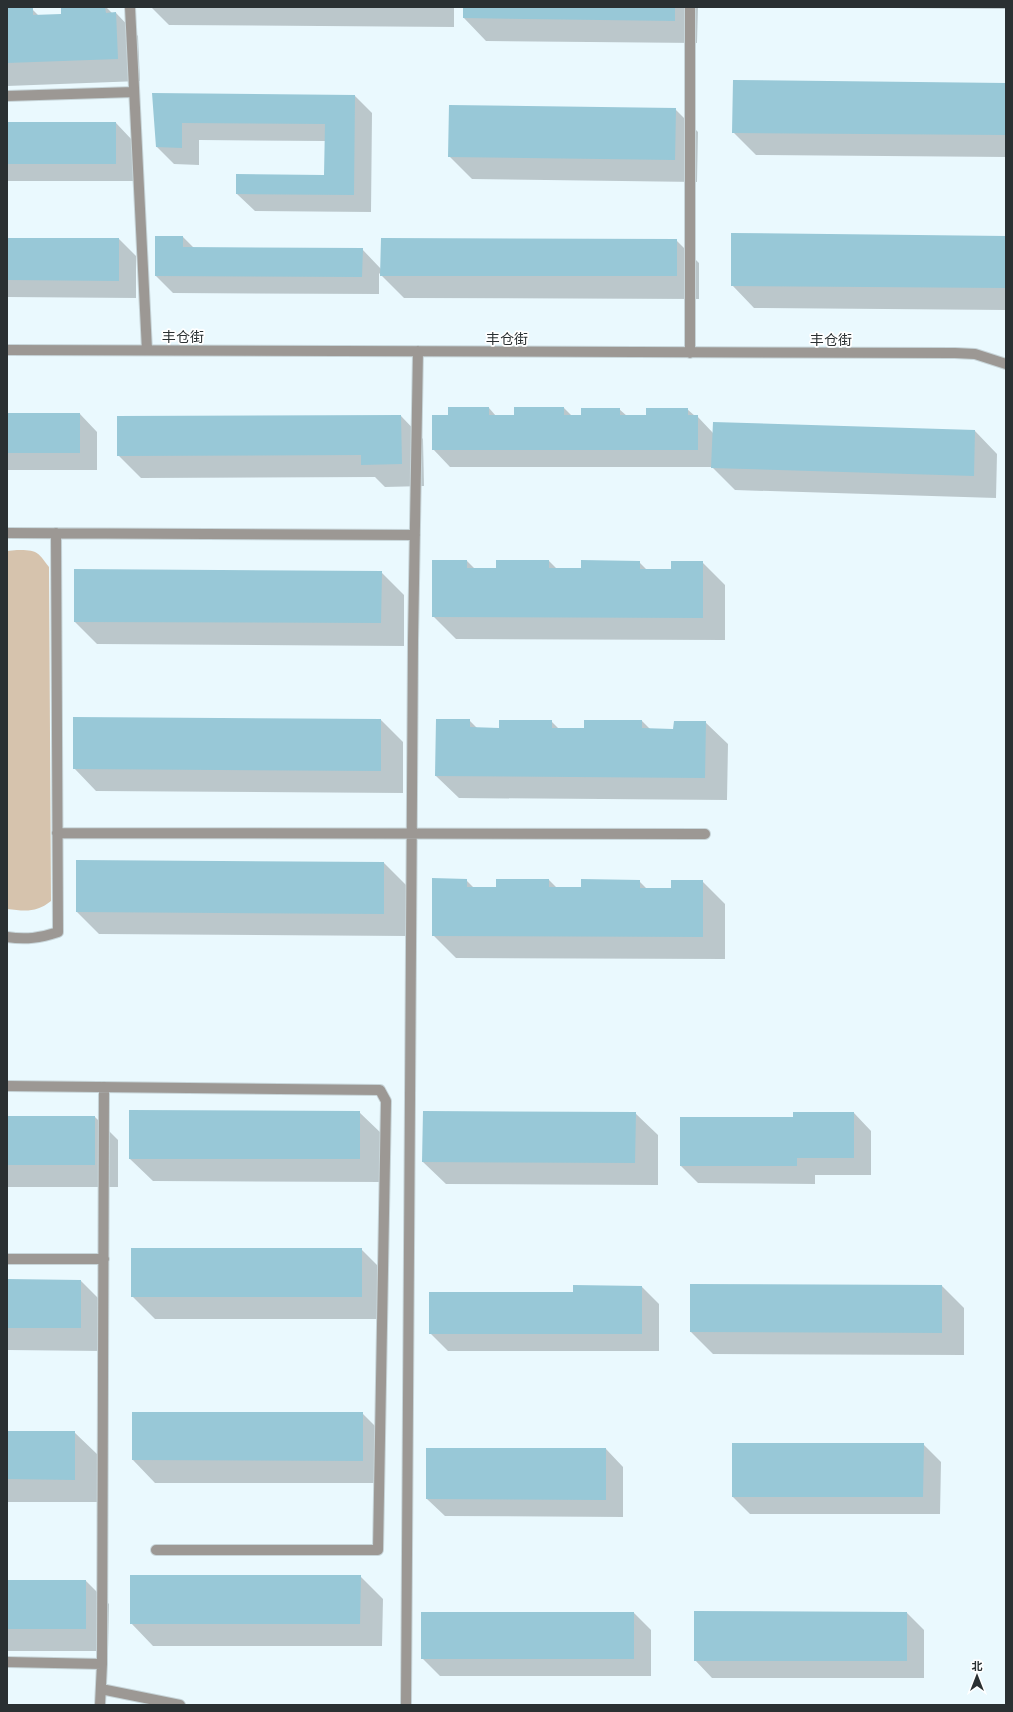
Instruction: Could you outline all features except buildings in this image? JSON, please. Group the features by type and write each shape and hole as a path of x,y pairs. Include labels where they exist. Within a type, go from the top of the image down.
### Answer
{"street":[{"path":"130,7 146,350"},
{"path":"690,7 690,352"},
{"path":"7,96 134,92"},
{"name":"丰仓街","path":"7,350 975,354 1006,364"},
{"path":"406,1705 411,833 418,351"},
{"path":"7,532 415,535"},
{"path":"7,936 20,939 38,938 58,932 56,533"},
{"path":"57,833 705,834"},
{"path":"7,1086 380,1090 386,1101 378,1550 156,1550"},
{"path":"100,1705 102,1664 104,1087"},
{"path":"7,1259 104,1259"},
{"path":"7,1662 102,1664"},
{"path":"101,1689 180,1705"}],"shaded area":[{"path":"29,550 36,552 49,567 51,901 40,908 25,911 7,909 7,551"}]}
